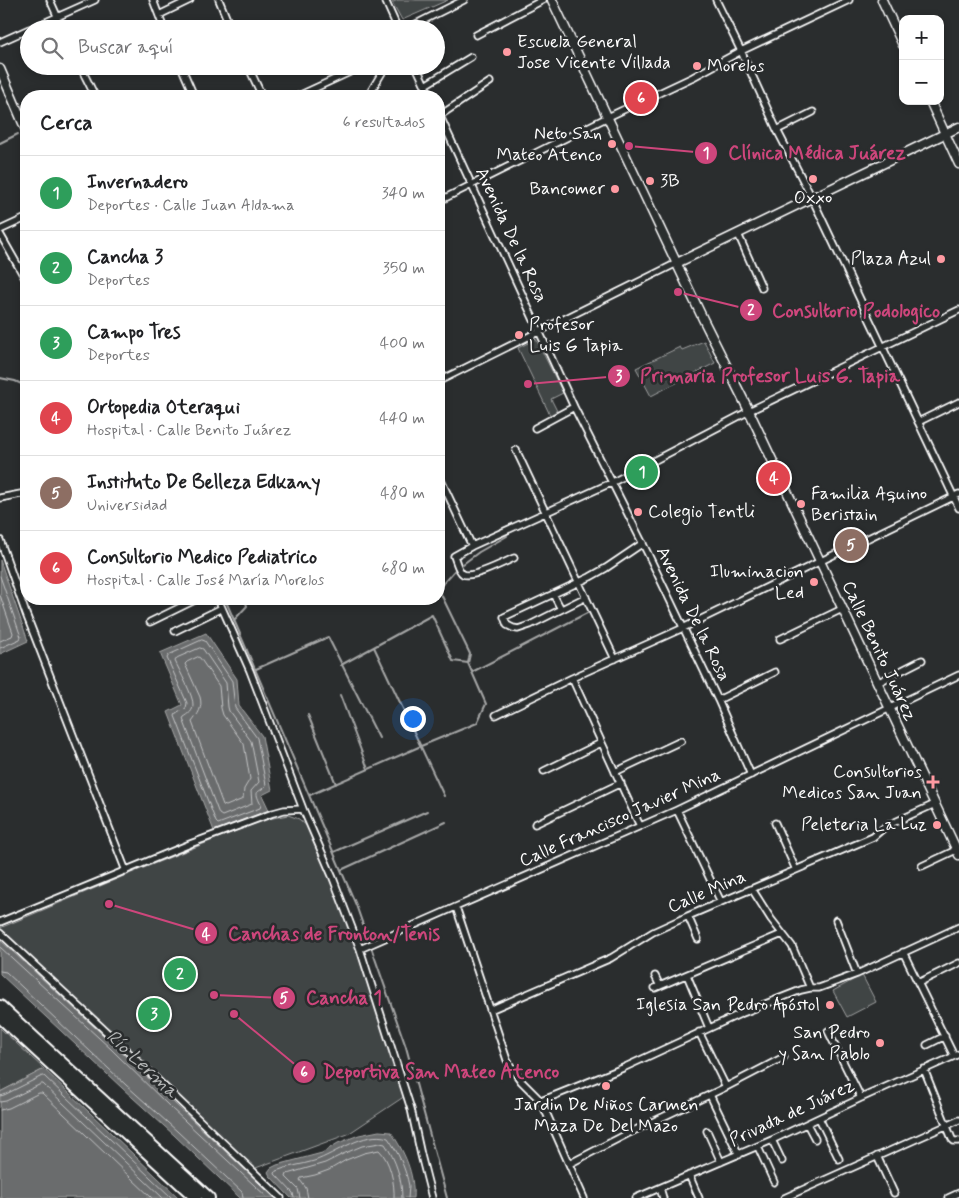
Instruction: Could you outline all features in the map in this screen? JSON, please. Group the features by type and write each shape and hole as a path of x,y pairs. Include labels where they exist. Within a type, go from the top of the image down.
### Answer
{"highway":[{"path":"0,1006 209,1198"},
{"path":"0,1017 196,1198"}],"main road":[{"name":"Calle Benito Juárez","path":"552,0 958,854"},
{"path":"882,0 899,36"},
{"path":"0,68 20,116"},
{"path":"932,105 959,164"},
{"path":"677,263 959,128"}],"street":[{"path":"50,0 60,20"},
{"path":"49,20 95,0"},
{"path":"152,0 160,20"},
{"path":"159,15 190,0"},
{"path":"219,0 227,20"},
{"path":"384,0 394,20"},
{"path":"424,20 464,0"},
{"path":"476,35 543,0"},
{"path":"716,0 918,422 956,495 959,508"},
{"path":"445,198 693,77 741,51 849,0"},
{"path":"0,42 20,33"},
{"path":"445,72 471,56"},
{"path":"84,75 92,90"},
{"path":"185,75 191,90"},
{"path":"252,75 259,90"},
{"path":"311,90 344,75"},
{"path":"372,90 381,75"},
{"path":"420,75 427,90"},
{"path":"425,85 441,75"},
{"path":"445,111 490,82"},
{"path":"777,130 812,112"},
{"name":"Avenida De la Rosa","path":"445,135 471,185 574,407 643,543 718,700 751,775"},
{"path":"20,221 1,231 20,268"},
{"path":"738,234 762,288"},
{"path":"445,379 677,263"},
{"path":"514,558 467,575 463,574 454,556 613,482 749,411 959,310"},
{"path":"918,422 959,402"},
{"path":"535,428 574,407"},
{"path":"516,450 615,659"},
{"path":"445,489 472,546"},
{"path":"0,498 20,495"},
{"path":"496,715 683,628 956,495"},
{"path":"0,540 20,597"},
{"path":"586,597 518,629 507,626 504,617 606,568 643,543"},
{"path":"553,594 561,610"},
{"path":"23,605 126,871"},
{"path":"150,622 185,605"},
{"path":"221,605 250,671 303,809 363,948 411,1109 432,1198"},
{"path":"175,631 222,608"},
{"path":"780,639 842,609"},
{"path":"877,683 922,660"},
{"path":"718,700 775,672"},
{"name":"Calle Francisco Javier Mina","path":"363,948 677,810 959,675"},
{"path":"572,678 640,826"},
{"path":"615,772 681,741"},
{"path":"544,771 601,744"},
{"path":"535,824 620,783"},
{"name":"Calle Mina","path":"490,1010 611,958 653,932 688,916 873,837 886,826 935,804"},
{"path":"0,922 190,844 273,813 284,810 303,809"},
{"path":"677,810 721,902"},
{"path":"775,824 796,870"},
{"path":"922,866 958,854"},
{"path":"752,890 792,946 810,988"},
{"path":"456,907 507,1060 520,1081 541,1101 584,1198"},
{"path":"688,916 698,939"},
{"path":"836,920 857,974"},
{"path":"541,1101 623,1068 748,1010 801,990 819,988 857,974 959,927"},
{"path":"0,933 281,1198"},
{"path":"655,976 658,987 782,934"},
{"path":"904,952 945,1036 957,1055"},
{"path":"918,982 959,963"},
{"path":"687,975 709,1028"},
{"path":"828,1031 861,1098"},
{"path":"699,1032 726,1087"},
{"path":"927,1045 945,1036"},
{"name":"Privada de Juárez","path":"636,1198 772,1140 957,1055"},
{"path":"569,1164 726,1087 784,1056"},
{"path":"924,1070 952,1139 959,1141"},
{"path":"710,1095 739,1154"},
{"path":"819,1118 839,1160"},
{"path":"784,1198 959,1120"},
{"path":"807,1124 815,1139"},
{"path":"707,1131 721,1162"},
{"path":"772,1140 782,1161"},
{"path":"758,1146 774,1182"},
{"path":"877,1156 894,1193"},
{"path":"689,1175 700,1198"},
{"path":"660,1188 663,1198"},
{"path":"948,1198 959,1193"}],"shaded area":[{"path":"391,0 393,2 398,0 448,0 402,20"},
{"path":"536,339 563,393 551,399 557,411 550,415 518,348"},
{"path":"704,341 715,363 651,396 636,368 680,347 682,350"},
{"path":"288,815 299,819 309,828 347,920 405,1096 348,1134 253,1169 0,928 263,820"},
{"path":"862,975 876,1002 847,1017 833,991"},
{"path":"0,1028 44,1069 0,1092"}],"water":[{"path":"0,560 28,641 0,654"},
{"path":"206,633 237,679 239,706 262,736 272,790 262,795 269,810 214,831 168,712 182,705 160,653"},
{"path":"0,940 275,1198 240,1198 0,974"},
{"path":"44,1069 179,1198 0,1198 0,1092"},
{"path":"379,1131 391,1132 400,1147 408,1163 412,1180 413,1198 291,1198 268,1172 277,1165 322,1153 338,1143 359,1135"}],"waterway":[{"path":"0,143 18,134"},
{"path":"1,231 20,262"},
{"path":"0,378 20,383"},
{"path":"463,564 479,552 507,536"},
{"path":"445,581 455,570"},
{"path":"310,795 477,723 486,704 468,663 470,654 445,602"},
{"path":"228,605 356,905 369,942"},
{"path":"235,619 247,605"},
{"path":"472,672 589,612"},
{"path":"341,665 432,615 453,661 468,663"},
{"path":"256,669 328,637 379,738"},
{"path":"374,647 444,796"},
{"path":"340,695 368,769"},
{"path":"308,715 336,784"},
{"path":"334,852 427,811"},
{"path":"341,870 446,822"},
{"path":"371,947 406,1047 447,1198"}],"place":[{"name":"Escuela General Jose Vicente Villada","path":"507,52"},
{"name":"Morelos","path":"697,66"},
{"name":"Consultorio Medico Pediatrico","path":"641,98"},
{"name":"Neto San Mateo Atenco","path":"612,144"},
{"name":"Clínica Médica Juárez","path":"629,146"},
{"name":"Oxxo","path":"813,179"},
{"name":"3B","path":"650,181"},
{"name":"Bancomer","path":"615,189"},
{"name":"Plaza Azul","path":"941,259"},
{"name":"Consultorio Podologico","path":"678,292"},
{"name":"Profesor Luis G Tapia","path":"519,335"},
{"name":"Primaria Profesor Luis G. Tapia","path":"528,384"},
{"name":"Invernadero","path":"642,472"},
{"name":"Ortopedia Oteraqui","path":"774,478"},
{"name":"Familia Aquino Beristain","path":"801,504"},
{"name":"Colegio Tentli","path":"638,512"},
{"name":"Instituto De Belleza Edkany","path":"851,545"},
{"name":"Iluminacion Led","path":"814,582"},
{"name":"Consultorios Medicos San Juan","path":"933,782"},
{"name":"Peleteria La Luz","path":"937,825"},
{"name":"Canchas de Fronton/Tenis","path":"109,904"},
{"name":"Cancha 3","path":"180,974"},
{"name":"Cancha 1","path":"214,995"},
{"name":"Iglesia San Pedro Apóstol","path":"830,1005"},
{"name":"Campo Tres","path":"154,1014"},
{"name":"Deportiva San Mateo Atenco","path":"234,1014"},
{"name":"San Pedro y San Pablo","path":"880,1043"},
{"name":"Jardin De Niños Carmen Maza De Del Mazo","path":"606,1086"}],"water label":[{"name":"Río Lerma","path":"142,1064"}]}
